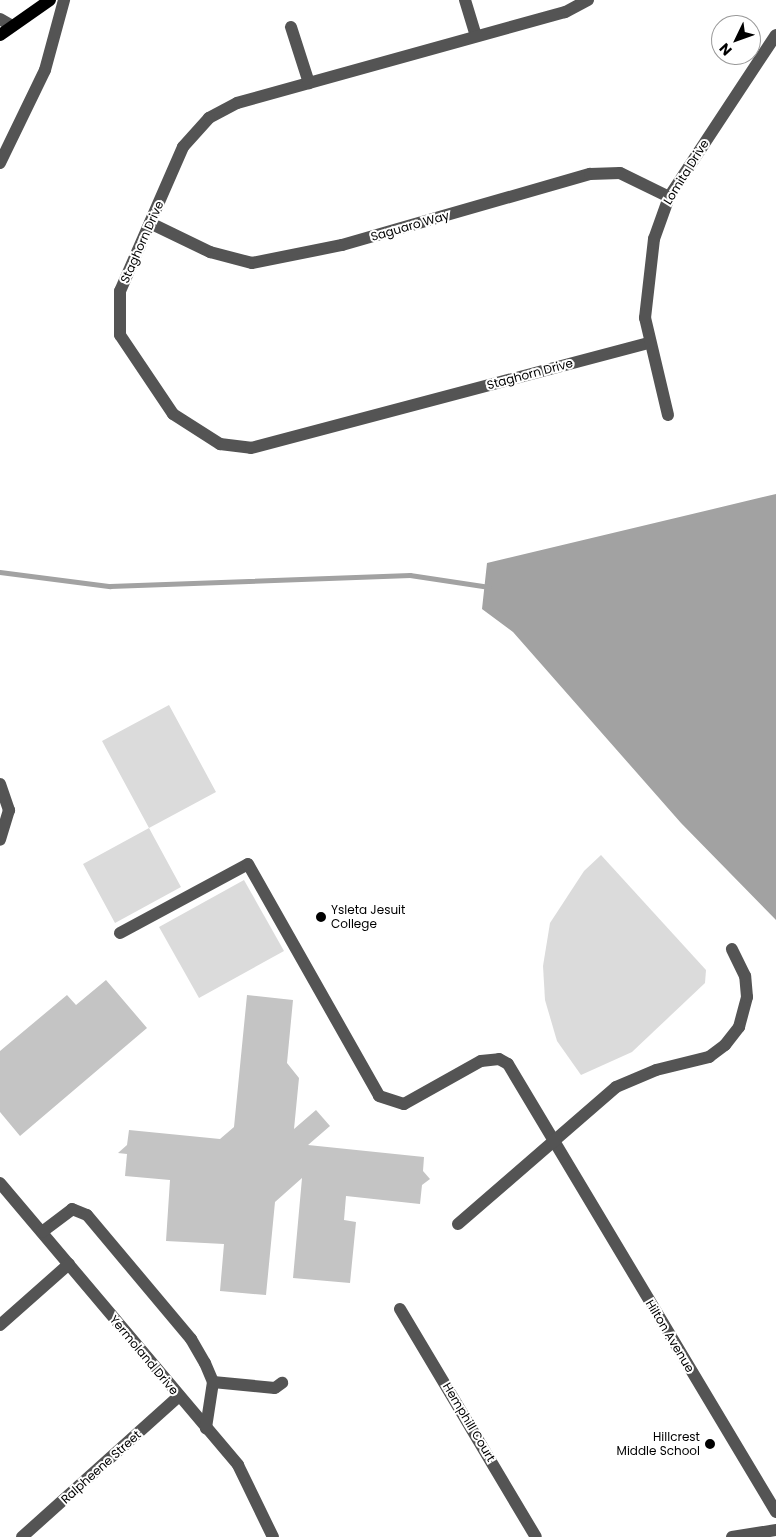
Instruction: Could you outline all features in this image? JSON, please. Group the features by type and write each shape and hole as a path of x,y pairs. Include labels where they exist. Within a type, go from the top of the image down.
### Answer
{"main road":[{"path":"0,35 50,0"}],"street":[{"path":"0,163 45,70 64,0"},
{"path":"466,0 476,35"},
{"name":"Staghorn Drive","path":"588,0 565,12 476,35 237,103 209,118 183,147 120,291 120,335 173,414 220,444 251,448 273,444 648,343"},
{"path":"0,19 12,26"},
{"path":"291,27 309,83"},
{"name":"Lomita Drive","path":"668,415 648,343 648,269 669,197 776,35"},
{"name":"Saguaro Way","path":"150,223 210,252 252,263 342,245 590,174 620,173 669,197"},
{"path":"0,784 9,810 0,840"},
{"name":"Hilton Avenue","path":"120,933 248,864 379,1096 404,1104 481,1061 499,1059 516,1076 563,1159 776,1512"},
{"path":"458,1224 552,1138 616,1087 656,1070 700,1060 725,1045 739,1027 747,997 745,976 732,949"},
{"name":"Yermoland Drive","path":"0,1183 238,1465 273,1537"},
{"path":"42,1232 72,1208 87,1215 191,1339 213,1382 206,1428"},
{"path":"0,1325 69,1264"},
{"name":"Hemphill Court","path":"400,1309 536,1537"},
{"path":"213,1382 275,1388 282,1383"},
{"name":"Ralpheene Street","path":"22,1537 179,1396"},
{"path":"732,1537 776,1530"}],"shaded area":[{"path":"776,494 776,920 681,823 513,632 482,609 487,563"},
{"path":"169,705 216,792 149,828 102,741"},
{"path":"149,828 181,887 115,923 83,864"},
{"path":"601,855 706,970 705,983 632,1052 581,1075 557,1041 545,1000 543,966 550,923 584,871"},
{"path":"244,880 284,951 199,998 159,927"}],"building":[{"path":"106,980 147,1028 20,1136 0,1112 0,1051 67,995 76,1005"},
{"path":"247,995 293,1000 287,1063 299,1078 294,1129 316,1110 330,1126 308,1145 424,1157 423,1171 430,1179 422,1185 420,1204 346,1196 344,1220 356,1222 350,1283 293,1278 302,1178 275,1202 266,1295 220,1291 224,1244 166,1241 170,1180 125,1176 127,1154 118,1153 127,1145 129,1130 220,1139 234,1127"}],"waterway":[{"path":"0,572 110,586 410,575 489,587"}],"place":[{"name":"Ysleta Jesuit College","path":"321,917"},
{"name":"Hillcrest Middle School","path":"710,1444"}]}
